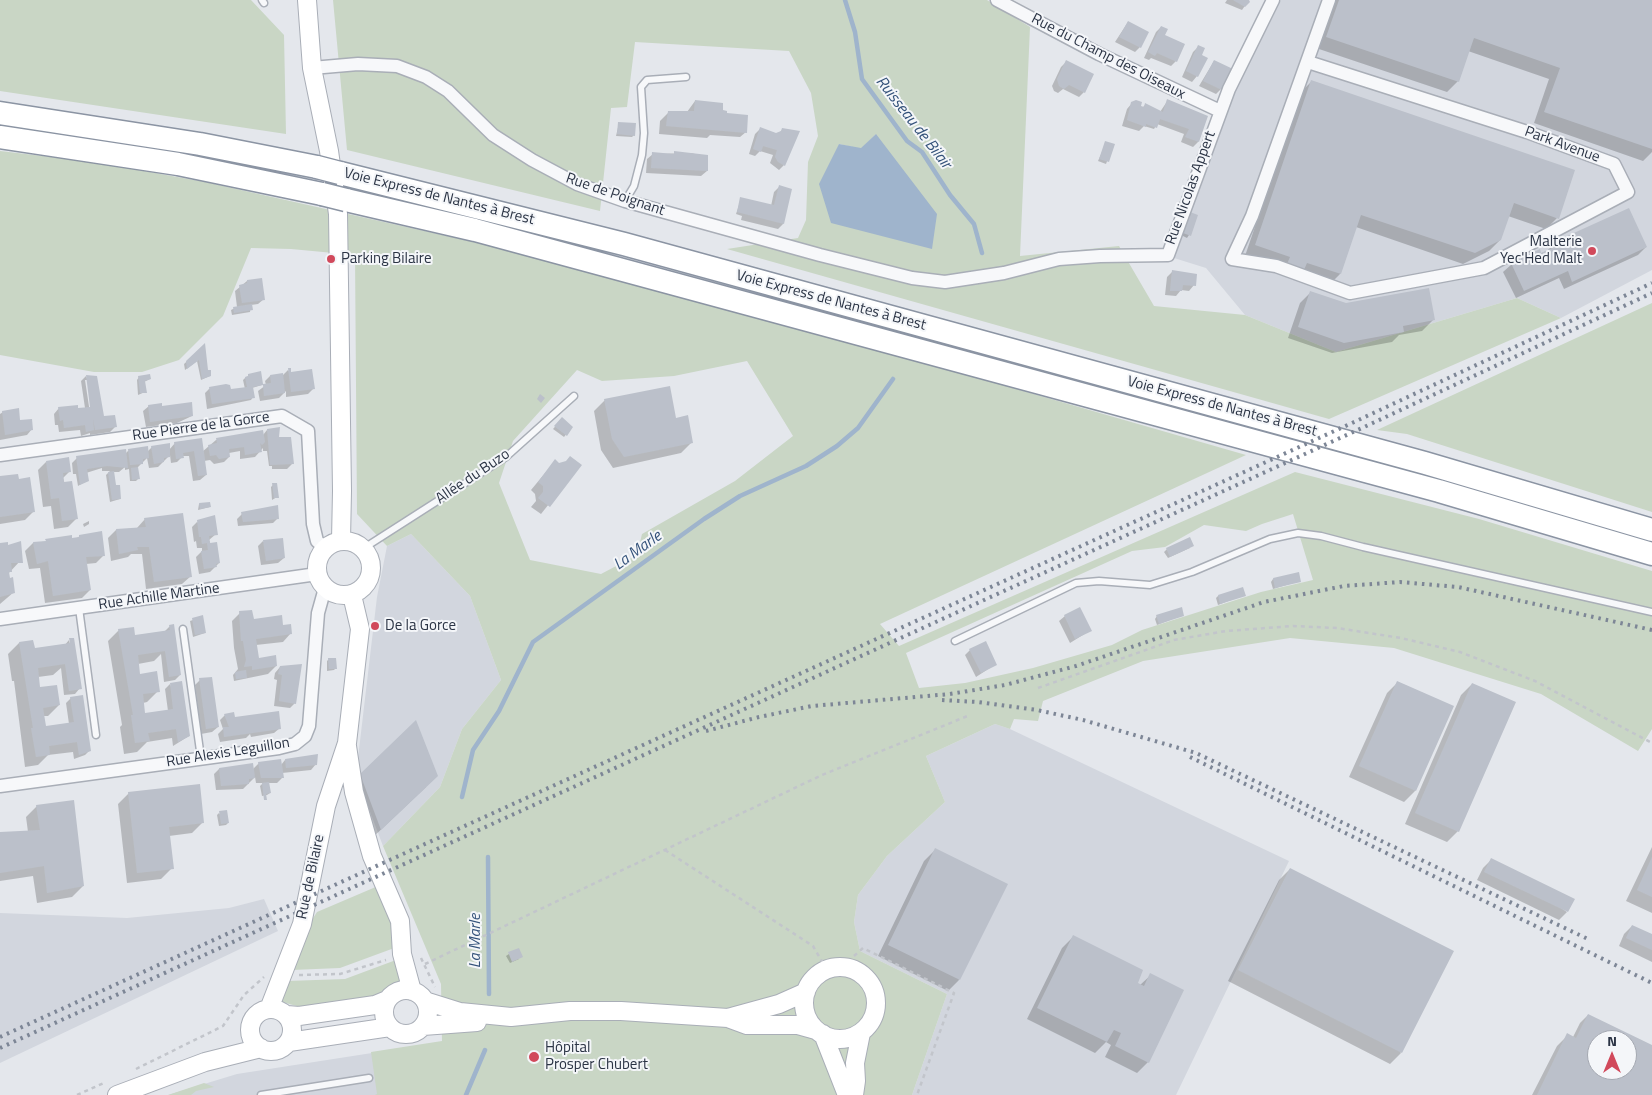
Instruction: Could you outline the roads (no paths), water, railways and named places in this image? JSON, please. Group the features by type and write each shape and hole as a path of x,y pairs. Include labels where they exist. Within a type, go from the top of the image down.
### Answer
{"highway":[{"name":"Voie Express de Nantes à Brest","path":"0,113 200,144 340,172 634,247 1408,458 1652,530"},
{"name":"Voie Express de Nantes à Brest","path":"0,137 178,164 322,194 475,230 1352,468 1652,554"}],"street":[{"path":"307,0 312,68 329,151 338,214 342,491 333,544 317,562 321,581 339,595 352,595 364,588 371,576 371,560 364,548 354,542 333,544"},
{"name":"Rue du Champ des Oiseaux","path":"997,0 1108,58 1220,111"},
{"name":"Rue Nicolas Appert","path":"946,282 1004,272 1059,259 1168,254 1220,111 1273,0"},
{"path":"1308,62 1329,0"},
{"name":"Park Avenue","path":"1308,62 1527,132 1614,164 1628,192 1484,268 1350,293 1276,266 1232,259 1252,216 1308,62"},
{"name":"Rue de Poignant","path":"312,68 358,64 396,66 426,77 448,91 493,135 532,160 577,184 625,201 830,257 912,278 946,282"},
{"name":"Rue Pierre de la Gorce","path":"0,455 282,416 308,431 313,524 317,541 333,544"},
{"name":"Rue Achille Martine","path":"0,619 79,608 321,581"},
{"name":"Rue Alexis Leguillon","path":"0,786 279,748 295,744 305,736 309,726 321,581"},
{"name":"Rue de Bilaire","path":"269,1009 302,924 326,806 347,743 360,629 352,595"},
{"name":"Rue de Bilaire","path":"347,743 354,792 372,856 400,921 402,954 418,996"},
{"path":"511,1018 507,1021 423,1026 412,1033 406,1034 390,1027 289,1042 278,1050 266,1051 256,1042 252,1021 256,1015 269,1009 287,1015 299,1016 388,1000 401,991 460,1012 511,1018 579,1011 621,1011 728,1018 747,1025 798,1026 820,1032 843,1040 861,1033 873,1020 876,1008 875,993 868,980 856,971 842,967 827,970 814,979 806,992 806,1013 820,1032 847,1095"},
{"path":"728,1018 779,1004 806,992"},
{"path":"418,996 428,1014 423,1026"},
{"path":"388,1000 384,1014 390,1027"},
{"path":"287,1015 292,1028 289,1042"},
{"path":"854,1095 856,1081 855,1063 861,1033"},
{"path":"117,1095 256,1042"}],"lane":[{"path":"625,201 634,186 642,155 644,133 641,87 647,80 686,77"},
{"name":"Allée du Buzo","path":"364,548 506,457 574,396"},
{"path":"955,641 1076,583 1099,581 1150,585 1192,572 1270,539 1298,534 1321,536 1372,550 1652,612"},
{"path":"79,608 96,735"},
{"path":"183,629 201,758"},
{"path":"261,1095 369,1078"}],"water":[{"path":"876,134 937,214 932,249 831,223 819,184 839,144 861,148"}],"waterway":[{"name":"Ruisseau de Bilair","path":"845,0 855,32 862,79 907,141 922,152 950,195 974,224 982,253"},
{"name":"La Marle","path":"462,797 473,750 499,711 533,642 704,519 740,496 806,466 837,446 858,428 893,379"},
{"name":"La Marle","path":"488,857 489,994"},
{"name":"La Marle","path":"466,1095 485,1050"}],"railway":[{"path":"0,1037 1352,423 1652,283"},
{"path":"0,1048 1362,428 1652,293"},
{"path":"706,731 812,706 950,694 1005,685 1076,666 1264,602 1344,586 1400,582 1458,587 1652,630"},
{"path":"942,700 978,702 1037,710 1083,720 1196,753 1590,940"},
{"path":"1190,757 1652,983"}],"place":[{"name":"Malterie Yec'Hed Malt","path":"1592,251"},
{"name":"Parking Bilaire","path":"331,259"},
{"name":"De la Gorce","path":"375,626"},
{"name":"Hôpital Prosper Chubert","path":"534,1057"}]}
